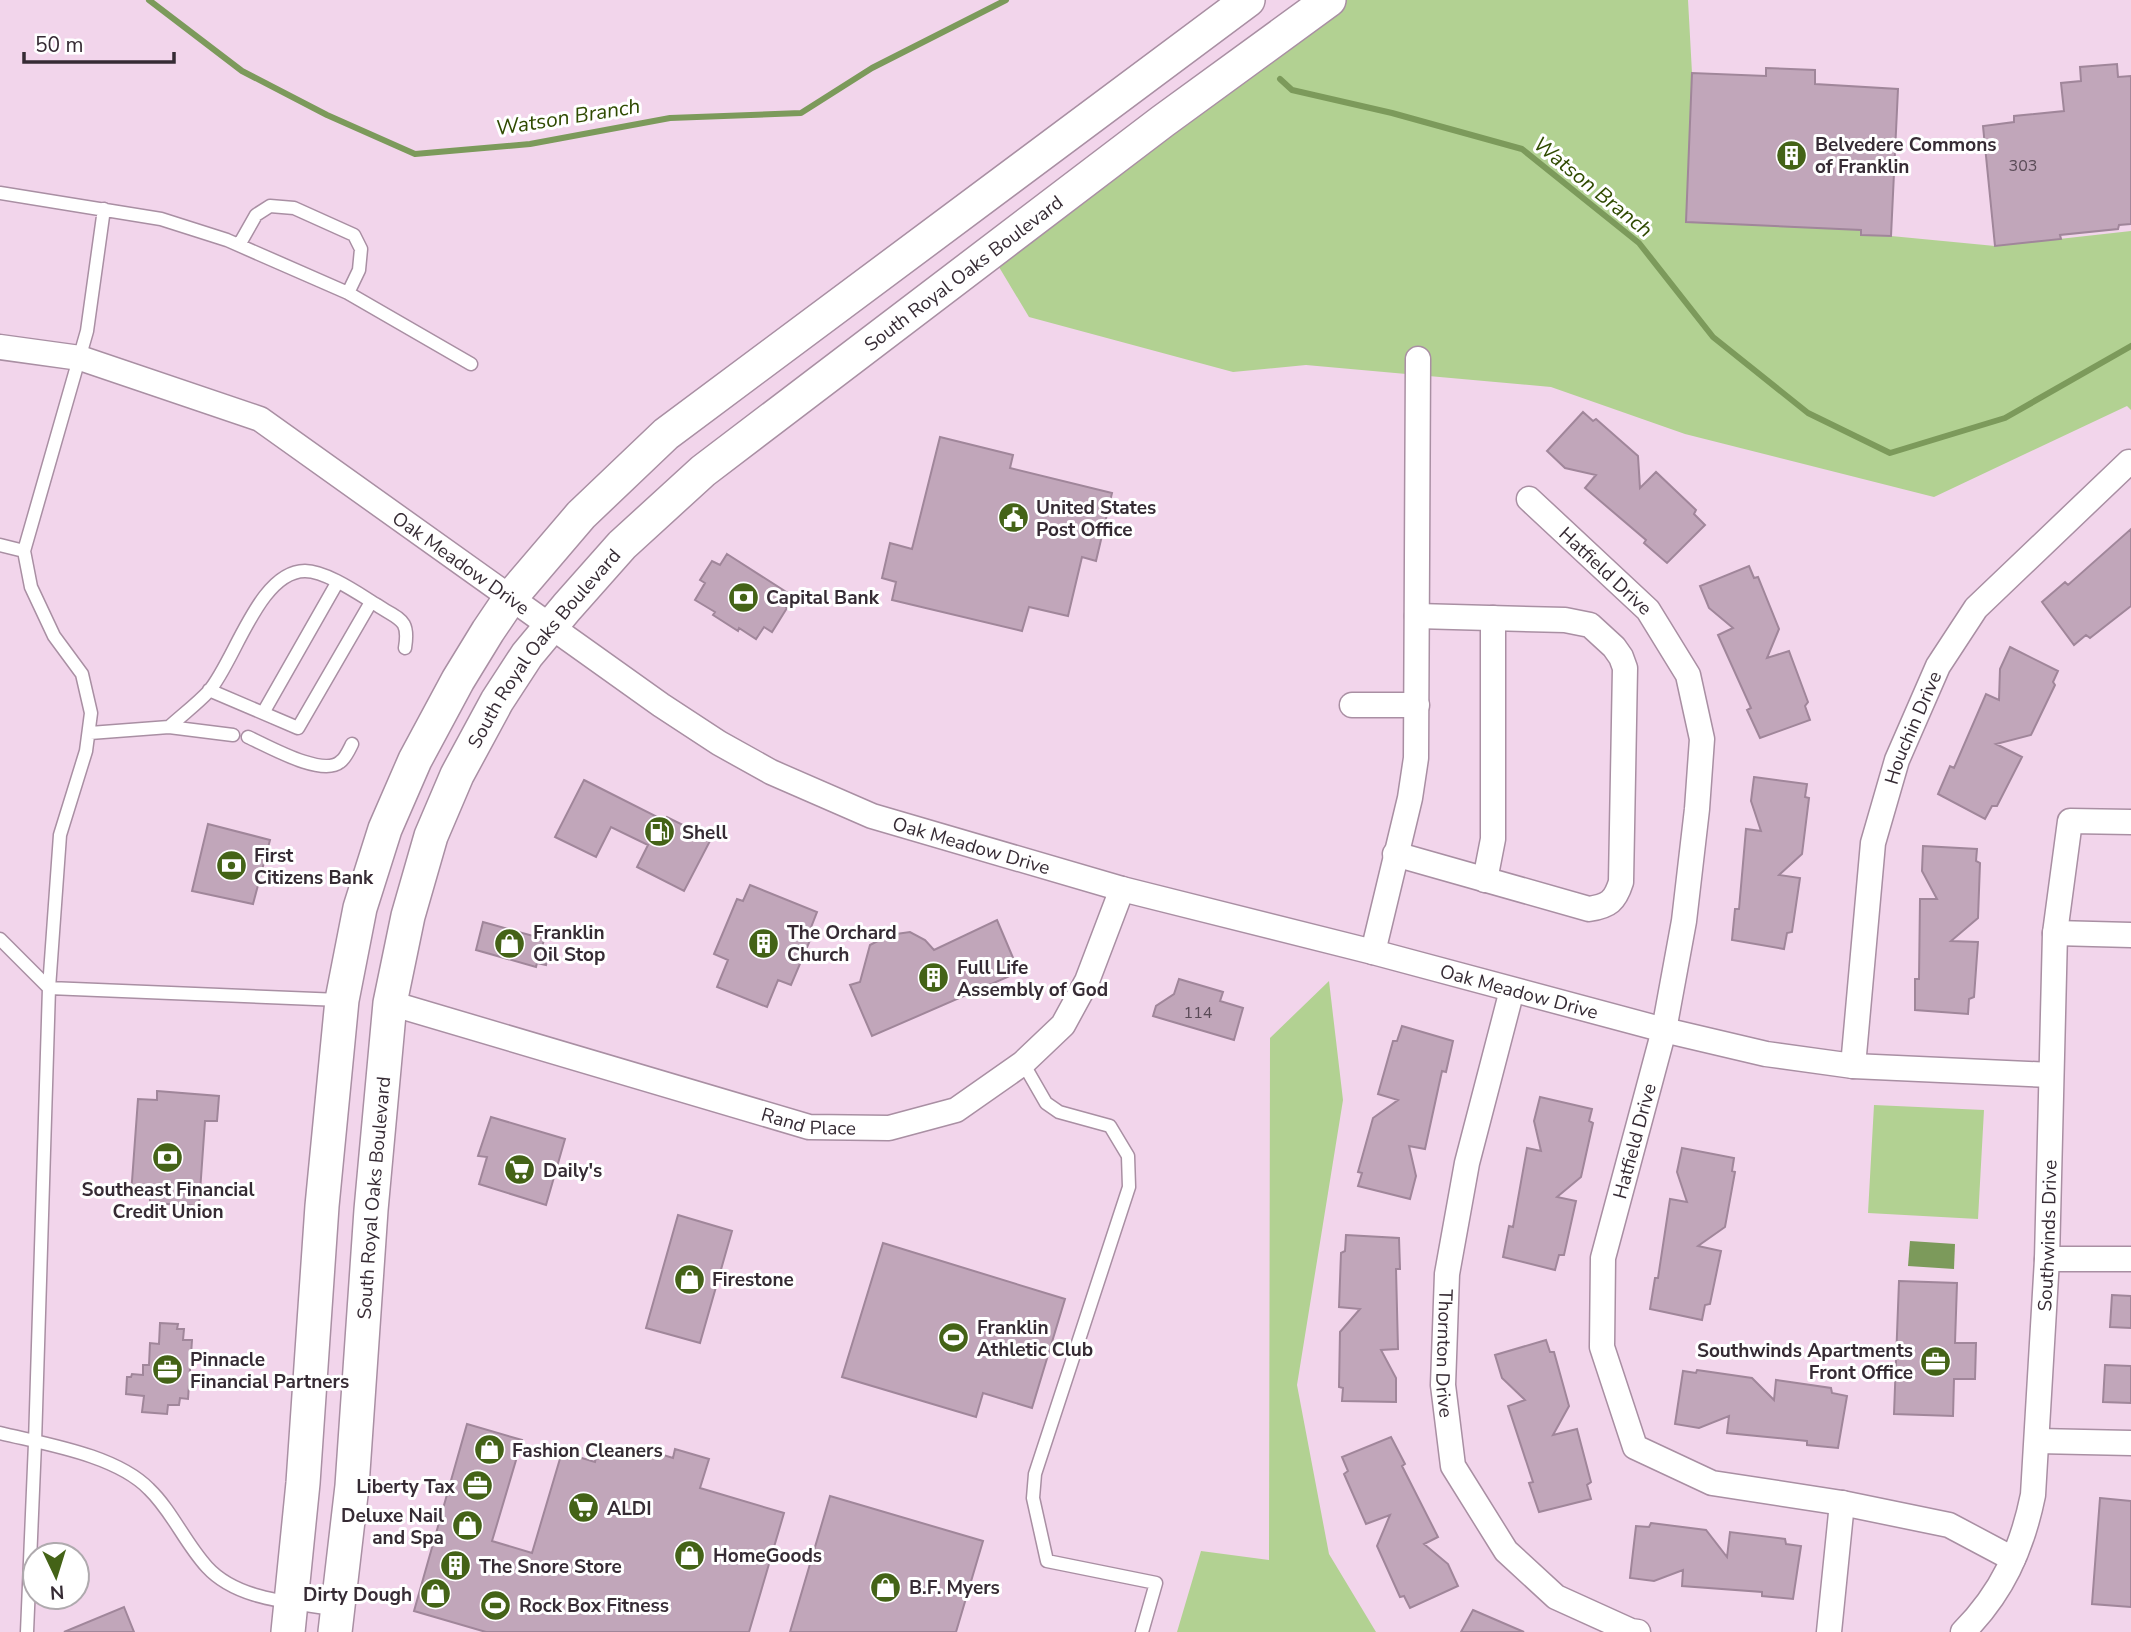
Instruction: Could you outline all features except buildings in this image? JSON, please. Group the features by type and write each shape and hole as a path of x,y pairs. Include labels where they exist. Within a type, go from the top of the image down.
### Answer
{"main road":[{"path":"290,1617 322,1206 342,1000 360,908 385,829 415,760 458,680 512,597 581,515 666,434 1248,0"},
{"name":"South Royal Oaks Boulevard","path":"337,1621 352,1486 371,1210 390,1003 408,916 430,836 457,775 497,701 527,654 622,545 703,471 1322,2"}],"street":[{"name":"Oak Meadow Drive","path":"0,346 80,358 260,419 661,705 719,743 776,774 872,816 1122,889 1766,1054 1853,1066 2051,1075"},
{"path":"1373,952 1410,798 1416,758 1418,359"},
{"name":"Houchin Drive","path":"1853,1066 1873,843 1898,760 1938,666 1976,608 2129,462"},
{"name":"Hatfield Drive","path":"1528,499 1648,610 1688,675 1702,738 1684,921 1664,1030 1602,1258 1602,1347 1634,1447 1712,1483 1842,1503 1949,1525 2013,1559"},
{"path":"1395,855 1589,909 1609,905 1617,896 1622,882 1625,668 1614,647 1590,625 1565,620 1417,616"},
{"path":"1485,880 1493,839 1493,618"},
{"path":"1352,705 1417,705"},
{"name":"Southwinds Drive","path":"1963,1632 1984,1611 1998,1591 2027,1522 2033,1495 2047,1259 2054,933 2070,821 2131,822"},
{"name":"Rand Place","path":"390,1003 809,1127 889,1128 956,1110 1023,1063 1063,1025 1087,981 1122,889"},
{"path":"2054,933 2131,935"},
{"name":"Thornton Drive","path":"1512,990 1467,1163 1447,1274 1443,1385 1453,1466 1506,1551 1556,1597 1638,1632"},
{"path":"2047,1259 2131,1259"},
{"path":"2038,1441 2131,1443"},
{"path":"1829,1632 1842,1503"}],"lane":[{"path":"0,193 161,219 239,245 348,293 471,364"},
{"path":"239,245 256,215 270,206 294,208 354,235 362,249 359,270 348,293"},
{"path":"27,1632 49,988 60,835 86,751 91,713 82,674 54,636 31,587 24,551 87,331 104,209"},
{"path":"0,545 24,551"},
{"path":"169,727 209,690 265,595 288,575 304,571 318,572 371,601 404,623 408,632 405,648"},
{"path":"262,713 337,583"},
{"path":"209,690 298,728 371,601"},
{"path":"90,733 169,727 233,735"},
{"path":"248,737 313,765 327,768 341,762 352,744"},
{"path":"0,939 49,988 342,1000"},
{"path":"1023,1063 1046,1103 1059,1112 1110,1126 1128,1156 1129,1187 1035,1474 1032,1498 1047,1561 1156,1583 1142,1632"},
{"path":"0,1433 107,1460 149,1488 207,1567 226,1583 290,1617 337,1621"}],"shaded area":[{"path":"1329,0 1688,0 1692,73 1861,230 1891,236 1995,246 2131,231 2131,410 2127,406 1934,497 1685,434 1551,387 1306,365 1233,372 1029,317 990,252"},
{"path":"1329,981 1343,1100 1297,1385 1329,1554 1376,1632 1177,1632 1201,1551 1269,1560 1270,1038"},
{"path":"1874,1105 1984,1110 1978,1219 1868,1213"},
{"path":"1910,1241 1955,1244 1954,1269 1908,1266"}],"waterway":[{"name":"Watson Branch","path":"149,0 242,71 327,115 415,154 530,144 670,118 801,113 872,68 1006,0"},
{"name":"Watson Branch","path":"1280,79 1292,90 1392,113 1522,149 1639,243 1713,337 1808,413 1890,453 2005,418 2131,346"}],"place":[{"name":"Belvedere Commons of Franklin","path":"1792,155"},
{"name":"United States Post Office","path":"1013,518"},
{"name":"Capital Bank","path":"743,597"},
{"name":"Shell","path":"659,832"},
{"name":"First Citizens Bank","path":"231,866"},
{"name":"Franklin Oil Stop","path":"510,943"},
{"name":"The Orchard Church","path":"764,943"},
{"name":"Full Life Assembly of God","path":"934,978"},
{"name":"Southeast Financial Credit Union","path":"168,1158"},
{"name":"Daily's","path":"520,1170"},
{"name":"Firestone","path":"689,1279"},
{"name":"Franklin Athletic Club","path":"954,1338"},
{"name":"Southwinds Apartments Front Office","path":"1936,1361"},
{"name":"Pinnacle Financial Partners","path":"167,1370"},
{"name":"Fashion Cleaners","path":"489,1450"},
{"name":"Liberty Tax","path":"478,1486"},
{"name":"ALDI","path":"584,1508"},
{"name":"Deluxe Nail and Spa","path":"467,1526"},
{"name":"HomeGoods","path":"690,1555"},
{"name":"The Snore Store","path":"456,1566"},
{"name":"B.F. Myers","path":"886,1587"},
{"name":"Dirty Dough","path":"435,1594"},
{"name":"Rock Box Fitness","path":"496,1605"}]}
